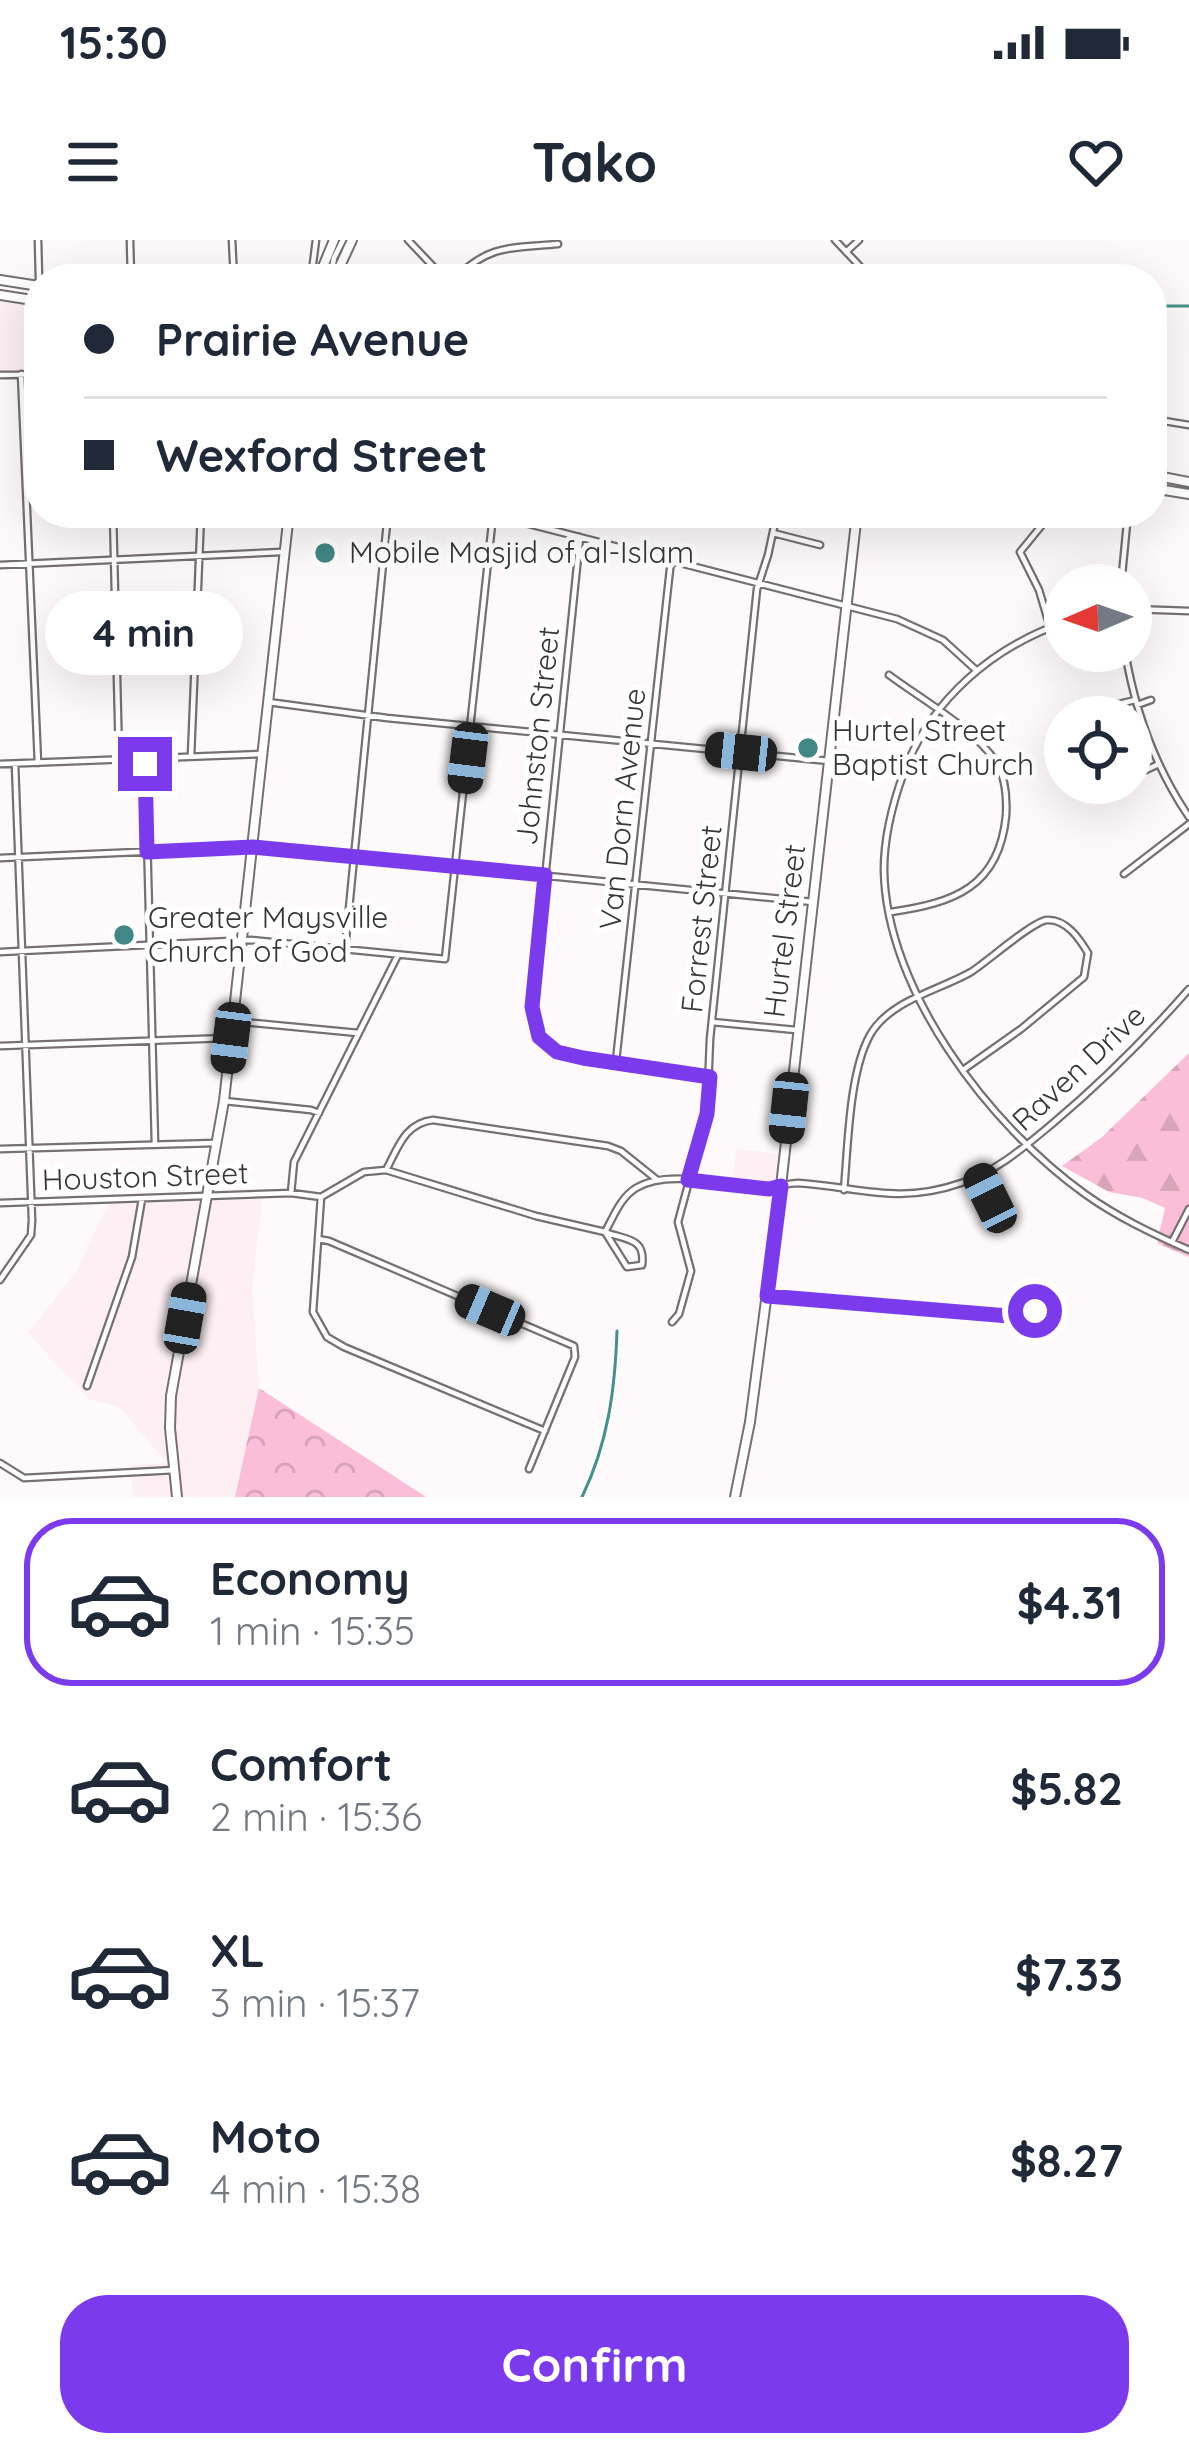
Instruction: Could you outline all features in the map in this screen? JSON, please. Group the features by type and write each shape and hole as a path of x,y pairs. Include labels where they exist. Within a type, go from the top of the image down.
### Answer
{"street":[{"path":"407,240 431,264"},
{"path":"835,240 858,264"},
{"path":"846,252 859,240"},
{"path":"470,264 489,252 558,244"},
{"path":"0,375 21,374 24,445"},
{"path":"27,528 38,763"},
{"path":"113,528 119,759"},
{"path":"191,756 201,528"},
{"path":"177,1497 170,1396 224,1101 287,528"},
{"path":"345,950 387,528"},
{"path":"0,952 251,940 444,959 488,528"},
{"path":"544,528 900,620 943,640 976,670"},
{"name":"Forrest Street","path":"672,1322 679,1314 691,1271 678,1222 707,1114 712,1022 760,582 774,528"},
{"name":"Hurtel Street","path":"735,1497 747,1443 781,1186 856,528"},
{"path":"1040,528 1020,552 1044,608"},
{"path":"1123,564 1127,528"},
{"path":"773,532 820,545"},
{"name":"Johnston Street","path":"580,537 532,1007 539,1037 557,1052 616,1063"},
{"path":"0,565 284,552"},
{"name":"Van Dorn Avenue","path":"616,1063 671,560"},
{"path":"1152,610 1189,611"},
{"path":"1044,629 1022,638 976,670 938,711 910,754 892,814 884,872 892,926 919,998 988,1104 1086,1195 1189,1250"},
{"path":"889,675 963,729 996,762 1006,790 1000,845 984,875 944,902 890,912"},
{"path":"268,703 830,761"},
{"path":"1124,874 1189,821 1152,749"},
{"path":"0,764 262,754"},
{"path":"145,758 154,1144"},
{"path":"0,1280 31,1234 15,764"},
{"path":"1152,767 1159,764"},
{"path":"0,858 253,847 814,902"},
{"path":"844,1190 862,1052 884,1018 970,973 1040,921 1066,926 1088,953 1084,977 963,1070"},
{"path":"291,1193 294,1162 398,956"},
{"name":"Raven Drive","path":"781,1186 793,1183 914,1194 979,1176 1015,1156 1120,1066 1189,989"},
{"path":"233,1021 359,1034"},
{"path":"712,1022 797,1030"},
{"path":"0,1046 231,1038"},
{"path":"616,1063 710,1077"},
{"path":"224,1101 319,1113"},
{"path":"386,1170 406,1132 414,1124 433,1120 608,1146 621,1150 656,1179"},
{"path":"0,1149 217,1143"},
{"path":"545,1431 327,1336 313,1312 321,1197 364,1172 386,1170 536,1216 605,1232 634,1241 644,1251 642,1264 627,1267 605,1232"},
{"path":"979,1176 1000,1220"},
{"path":"605,1232 622,1200 656,1179 769,1189 781,1186"},
{"name":"Houston Street","path":"0,1203 291,1193 321,1197"},
{"path":"87,1386 132,1257 142,1198"},
{"path":"1172,1243 1189,1210"},
{"path":"318,1239 576,1350 529,1469"},
{"path":"767,1296 1020,1317"},
{"path":"0,1463 24,1478 175,1470"}],"shaded area":[{"path":"0,295 24,299 24,374 0,375"},
{"path":"736,1149 781,1154 776,1184 733,1182"},
{"path":"262,1199 252,1288 259,1388 235,1497 133,1497 131,1465 167,1463 119,1407 89,1399 28,1333 76,1272 109,1202"}],"green space":[{"path":"1189,1053 1189,1257 1157,1243 1165,1208 1109,1192 1062,1166 1101,1138"},
{"path":"259,1388 426,1497 235,1497"}],"waterway":[{"path":"1167,306 1189,306"},
{"path":"582,1497 608,1416 617,1331"}],"place":[{"name":"Mobile Masjid of al-Islam","path":"325,553"},
{"name":"Hurtel Street Baptist Church","path":"808,748"},
{"name":"Greater Maysville Church of God","path":"124,935"}],"route":[{"path":"145,764 147,852 253,847 545,875 532,1007 539,1037 557,1052 710,1077 707,1114 688,1180 769,1189 781,1186 767,1296 1020,1317 1024,1310 1035,1311"}]}
